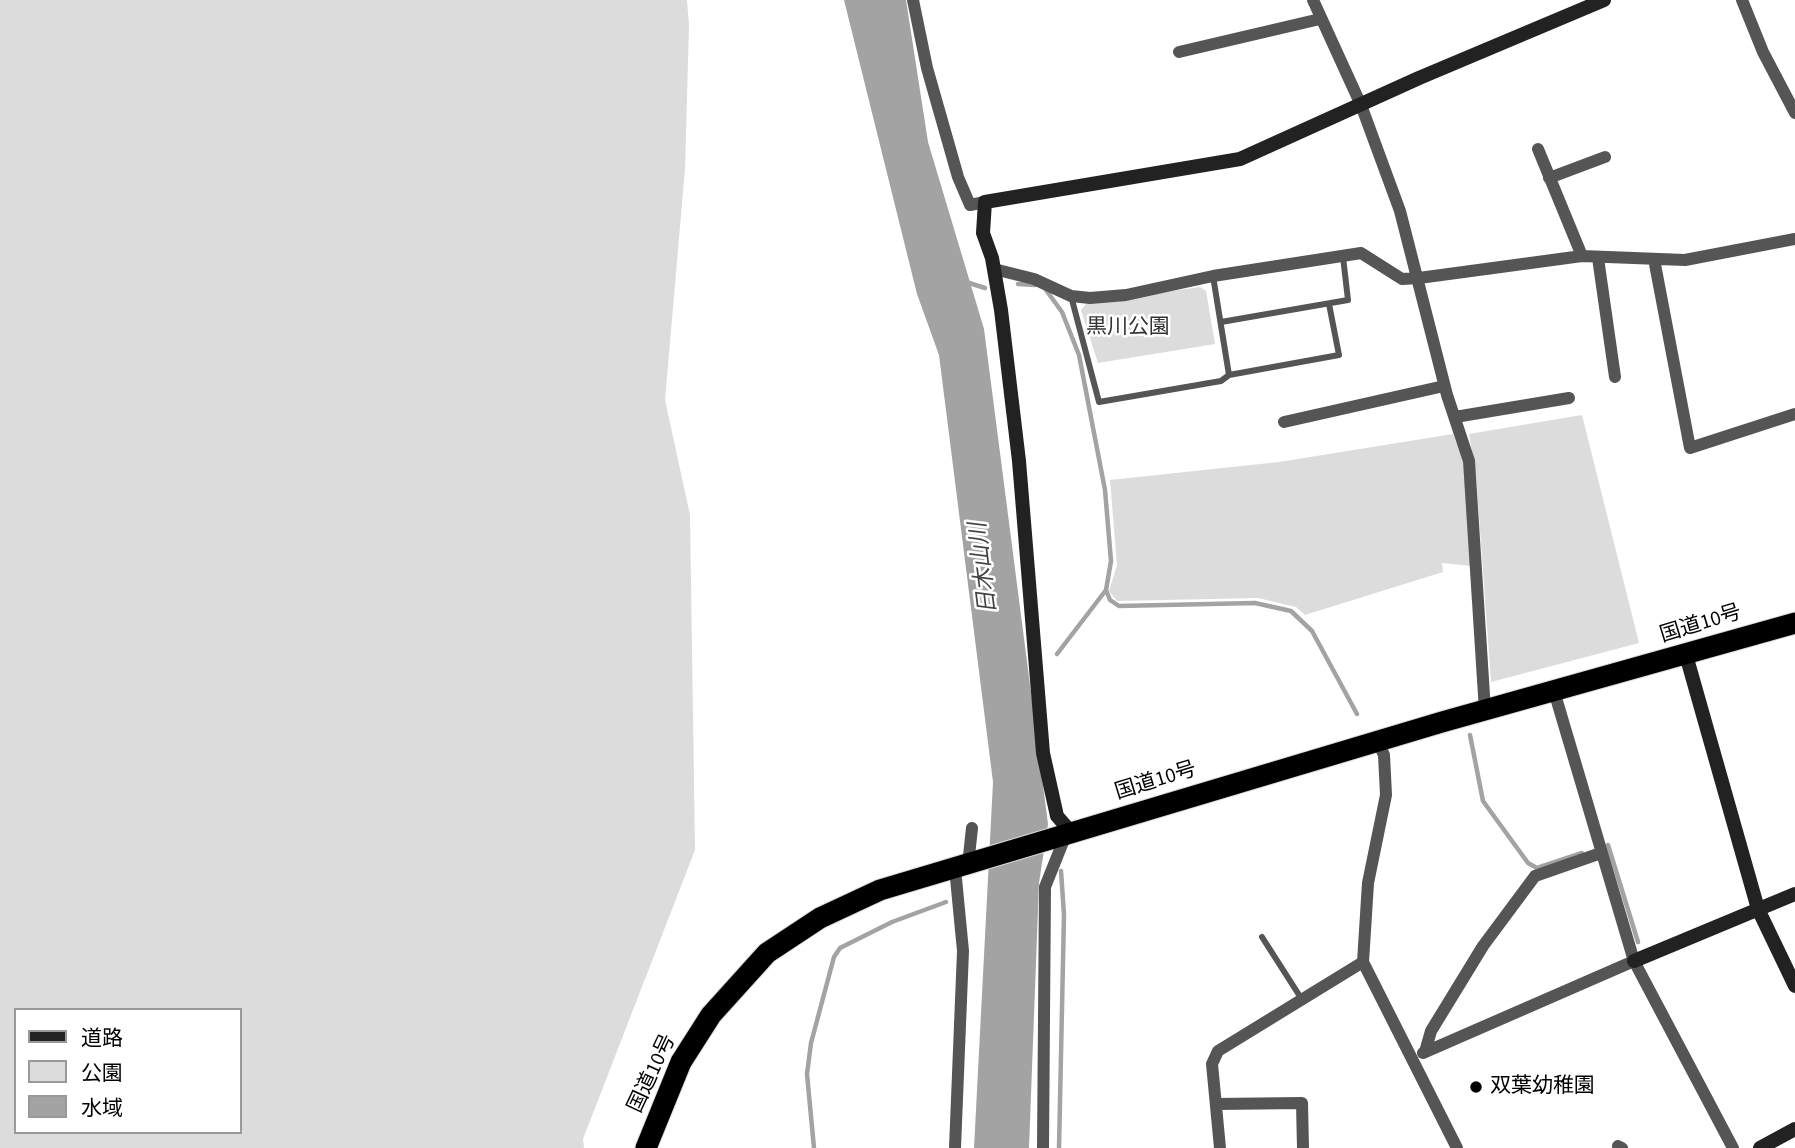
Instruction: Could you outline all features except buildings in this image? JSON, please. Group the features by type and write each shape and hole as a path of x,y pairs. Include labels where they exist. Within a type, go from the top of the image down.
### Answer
{"highway":[{"name":"国道10号","path":"646,1148 689,1051 711,1015 767,953 820,918 880,890 1378,742 1795,623"}],"street":[{"path":"913,0 927,68 958,177 970,205 1240,159 1604,0"},
{"path":"1313,0 1361,105 1400,211 1444,386 1469,461 1485,711"},
{"path":"1742,0 1763,52 1795,113"},
{"path":"1179,52 1320,19"},
{"path":"1538,149 1582,256"},
{"path":"1549,178 1605,157"},
{"path":"985,202 983,233 994,269 1019,461 1043,753 1057,816 1065,835 1045,887 1042,1148"},
{"path":"994,269 1034,279 1071,296 1126,295 1213,276 1361,253 1402,279 1582,256 1685,260 1795,239"},
{"path":"1598,258 1615,377"},
{"path":"1654,258 1690,448 1795,414"},
{"path":"1284,422 1444,386"},
{"path":"1455,418 1569,398"},
{"path":"1686,655 1758,909 1795,986"},
{"path":"1554,691 1634,961 1734,1148"},
{"path":"1378,742 1384,755 1386,795 1378,821 1368,883 1363,962 1419,1054 1457,1148"},
{"path":"955,1148 963,951 972,828"},
{"path":"1419,1054 1483,946 1535,876 1601,853"},
{"path":"1419,1054 1795,894"},
{"path":"1220,1148 1212,1064 1219,1051 1363,962"},
{"path":"1216,1104 1302,1103 1303,1148"},
{"path":"1760,1148 1795,1129"}],"lane":[{"path":"1221,322 1349,300 1343,255"},
{"path":"1213,276 1229,375"},
{"path":"1071,296 1099,402 1221,381 1229,375 1339,355 1329,304"},
{"path":"1262,937 1301,998"}],"green space":[{"path":"0,0 687,0 689,25 685,169 665,400 690,515 695,850 583,1139 584,1148 0,1148"},
{"name":"黒川公園","path":"1200,287 1206,291 1215,344 1098,363 1081,310 1087,303"},
{"path":"1582,415 1639,643 1491,682 1476,475 1469,434"},
{"path":"1453,434 1466,467 1471,566 1442,563 1443,572 1305,615 1296,607 1258,598 1117,601 1109,591 1117,565 1110,480 1279,462"}],"water":[{"name":"日木山川","path":"844,0 906,0 928,142 984,329 1048,824 1039,883 1029,1148 974,1148 993,782 939,355 917,294"}],"waterway":[{"path":"966,282 985,288"},
{"path":"1018,284 1035,285"},
{"path":"1046,290 1062,312 1079,355 1105,490 1111,561 1106,590 1057,654"},
{"path":"1106,590 1110,600 1119,606 1255,603 1291,611 1312,631 1357,714"},
{"path":"1470,735 1483,801 1528,863 1537,868 1582,853"},
{"path":"1608,845 1638,942"},
{"path":"1059,1148 1064,915 1061,871"},
{"path":"814,1148 807,1074 811,1043 834,957 840,948 892,922 946,902"}],"place":[{"name":"双葉幼稚園","path":"1476,1087"}]}
